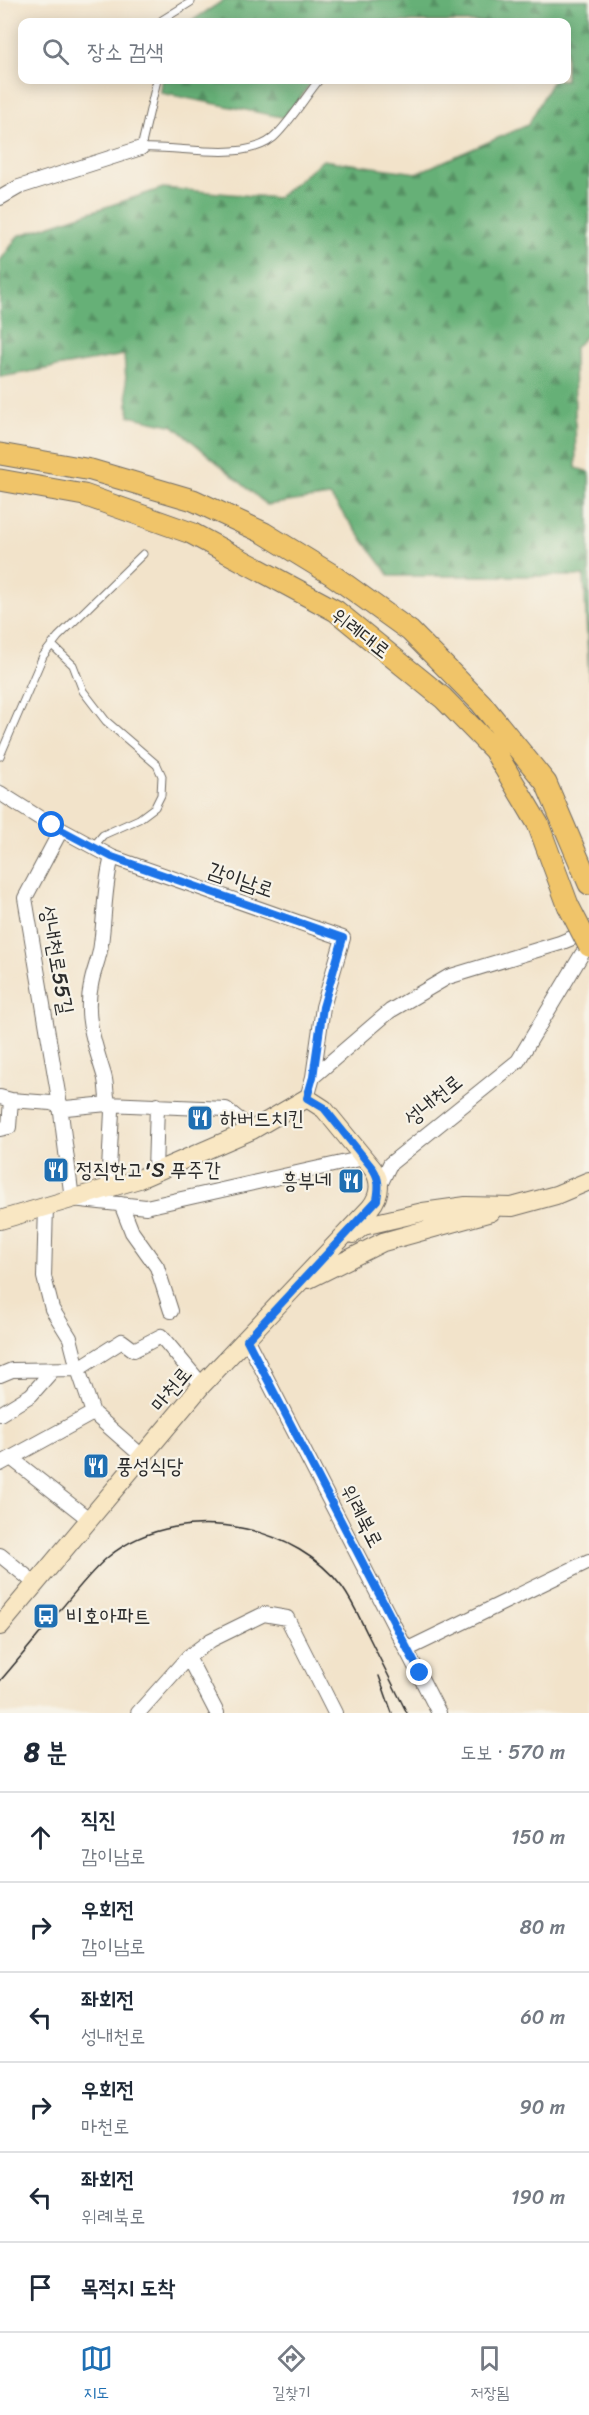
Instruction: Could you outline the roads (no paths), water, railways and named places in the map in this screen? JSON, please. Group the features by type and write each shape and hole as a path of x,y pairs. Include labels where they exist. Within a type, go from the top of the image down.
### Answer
{"main road":[{"name":"위례대로","path":"0,454 91,470 193,500 274,539 332,574 401,625 481,703 546,783 589,884"},
{"name":"위례대로","path":"0,480 84,495 191,533 336,611 443,698 494,750 538,824 586,950"},
{"path":"0,1220 139,1179 252,1130 307,1098 324,1108 378,1176 380,1186"},
{"path":"302,1282 383,1242 556,1195 589,1181"},
{"name":"마천로","path":"0,1626 202,1385 302,1282 377,1200 380,1186"},
{"path":"324,1258 363,1226 456,1207 512,1207"}],"street":[{"path":"0,198 20,187 141,148"},
{"name":"감이남로","path":"0,793 61,830 112,857 343,938 323,1007 313,1077"},
{"name":"성내천로55길","path":"61,830 25,898 60,1105 72,1199"},
{"path":"108,1189 112,1111 107,1104 105,1079 91,1032 88,1010 90,986 101,947 107,877 112,857"},
{"path":"307,1098 313,1077 390,1011 448,978 560,943 589,931"},
{"name":"성내천로","path":"380,1186 390,1164 518,1061 586,950"},
{"path":"0,1129 9,1127 5,1098 60,1105 66,1108 107,1104 226,1109 252,1130"},
{"path":"155,1171 157,1105"},
{"path":"72,1199 146,1208 364,1158"},
{"path":"121,1204 132,1232 157,1267 171,1311"},
{"path":"46,1206 44,1277 52,1309 70,1338 93,1413 143,1457"},
{"path":"0,1375 12,1370 78,1369 122,1341 134,1350 161,1336 202,1385"},
{"name":"위례북로","path":"247,1340 439,1713"},
{"path":"0,1414 31,1395 52,1370"},
{"path":"90,1520 6,1461 93,1413"},
{"path":"2,1561 36,1584"},
{"path":"408,1649 589,1561"},
{"path":"138,1713 188,1657 211,1640 264,1614 287,1618 335,1713"},
{"path":"188,1657 217,1713"}],"lane":[{"path":"165,18 191,2"},
{"path":"156,84 141,148 159,147 222,153 261,145 274,137 316,84"},
{"path":"0,756 43,656 143,554"},
{"path":"52,645 73,665 83,691 106,721 157,765 162,776 161,795 155,807 139,819 103,835 93,847"}],"tram line":[{"path":"0,1681 88,1576 123,1546 156,1531 174,1527 228,1526 260,1533 287,1543 311,1558 333,1576 353,1605 407,1713"},
{"path":"379,1676 392,1713"}],"place":[{"name":"하버드치킨","path":"200,1118"},
{"name":"정직한고'S 푸주간","path":"56,1170"},
{"name":"흥부네","path":"351,1181"},
{"name":"풍성식당","path":"96,1466"},
{"name":"비호아파트","path":"46,1616"}]}
